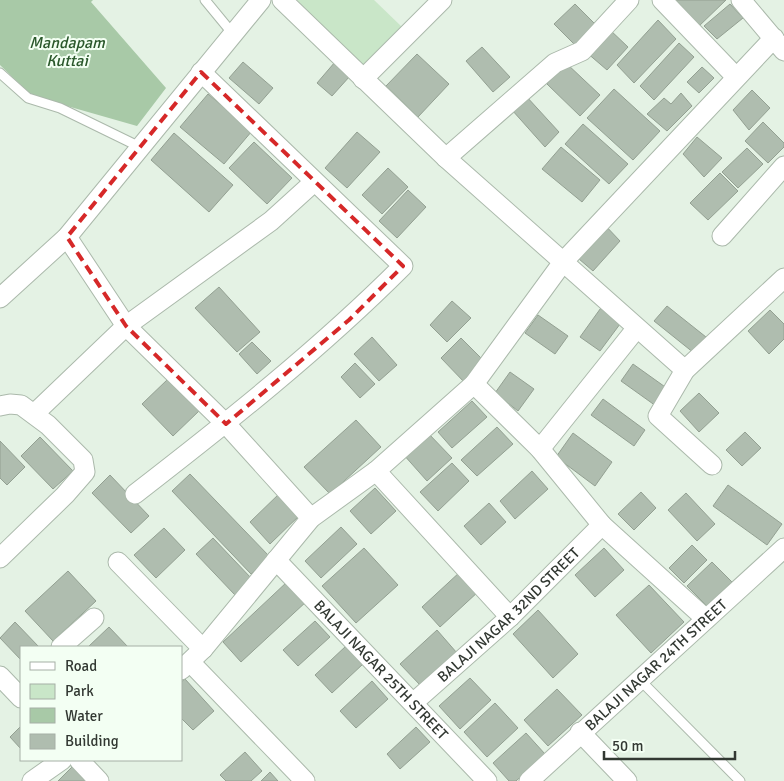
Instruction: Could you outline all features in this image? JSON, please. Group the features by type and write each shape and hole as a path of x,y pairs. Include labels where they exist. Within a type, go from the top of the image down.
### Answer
{"street":[{"path":"0,298 67,237 261,0"},
{"path":"282,0 446,158 636,329 685,370"},
{"path":"363,79 442,0"},
{"path":"446,158 555,63 582,52 629,0"},
{"path":"662,0 736,77"},
{"path":"192,660 311,518 376,471 474,384 562,262 736,77 779,44 741,0"},
{"path":"134,494 226,424 349,320 403,266 201,72"},
{"path":"722,236 784,166"},
{"path":"34,414 126,326 271,221 314,182"},
{"path":"67,237 126,326 226,424 311,518"},
{"path":"712,465 658,416 685,370 784,278"},
{"path":"540,449 636,329"},
{"path":"474,384 540,449 602,525 706,619"},
{"path":"0,406 10,404 21,405 34,414 71,445 83,460 85,472 66,495 0,558"},
{"path":"376,471 510,617"},
{"name":"BALAJI NAGAR 32ND STREET","path":"413,703 510,617 602,525"},
{"name":"BALAJI NAGAR 24TH STREET","path":"529,781 580,732 784,548"},
{"name":"BALAJI NAGAR 25TH STREET","path":"276,560 487,781"},
{"path":"118,562 181,646"},
{"path":"63,646 94,618"},
{"path":"182,647 192,660 305,781"},
{"path":"0,676 19,691"},
{"path":"580,732 627,781"},
{"path":"32,781 61,761"},
{"path":"80,761 99,781"}],"lane":[{"path":"205,0 233,34"},
{"path":"0,73 28,98 60,108 140,147"},
{"path":"639,679 740,781"}],"highlighted area":[{"path":"201,72 403,266 349,320 226,424 126,326 67,237"}],"green space":[{"path":"297,0 374,0 402,27 363,67"}],"water":[{"name":"Mandapam Kuttai","path":"0,0 93,0 91,2 166,88 137,126 32,96 0,65"}],"building":[{"path":"674,0 726,0 697,28"},
{"path":"575,4 601,30 580,50 554,24"},
{"path":"730,4 743,18 717,39 704,26"},
{"path":"658,20 676,39 634,83 617,65"},
{"path":"608,28 628,47 607,70 586,52"},
{"path":"679,43 694,57 654,100 640,86"},
{"path":"482,47 510,77 493,92 466,61"},
{"path":"417,54 449,84 418,117 386,86"},
{"path":"243,62 273,88 259,104 229,78"},
{"path":"335,62 350,76 332,96 317,83"},
{"path":"566,63 600,95 580,116 547,84"},
{"path":"702,67 714,78 699,93 687,82"},
{"path":"614,89 660,131 633,160 587,118"},
{"path":"752,90 770,108 749,130 733,110"},
{"path":"681,93 692,106 667,131 647,114 664,98 671,104"},
{"path":"208,94 252,131 224,164 180,127"},
{"path":"526,96 559,132 545,147 512,110"},
{"path":"763,122 784,143 784,147 768,163 745,141"},
{"path":"583,124 628,164 609,184 565,144"},
{"path":"357,132 380,152 347,188 325,168"},
{"path":"174,133 233,185 209,212 151,160"},
{"path":"697,137 722,158 704,177 683,154"},
{"path":"254,142 292,178 267,204 229,168"},
{"path":"561,147 600,180 582,202 542,169"},
{"path":"747,148 763,164 738,188 722,172"},
{"path":"388,168 408,187 382,214 362,195"},
{"path":"720,173 738,191 708,220 690,203"},
{"path":"408,190 426,207 397,238 379,221"},
{"path":"603,223 620,241 593,271 579,259 579,251"},
{"path":"219,287 260,332 237,352 195,308"},
{"path":"452,301 471,318 447,342 430,325"},
{"path":"603,305 623,320 600,351 580,337"},
{"path":"667,306 706,337 694,353 654,321"},
{"path":"770,310 784,324 784,339 769,354 748,331"},
{"path":"538,315 568,336 555,354 525,333"},
{"path":"372,337 397,365 379,381 354,354"},
{"path":"461,338 487,364 466,384 441,358"},
{"path":"252,342 271,361 257,374 239,354"},
{"path":"355,363 375,384 360,398 341,377"},
{"path":"633,364 668,389 656,406 621,381"},
{"path":"510,372 534,389 518,411 495,393"},
{"path":"168,379 199,411 173,436 142,404"},
{"path":"699,393 719,413 699,432 680,411"},
{"path":"603,399 645,430 634,446 591,415"},
{"path":"472,401 487,417 452,448 438,432"},
{"path":"356,420 381,447 330,494 304,467"},
{"path":"497,427 513,444 477,476 461,460"},
{"path":"427,432 452,458 427,481 403,454"},
{"path":"745,432 761,448 742,466 726,450"},
{"path":"573,433 612,462 595,486 556,457"},
{"path":"40,437 73,471 53,489 21,456"},
{"path":"0,441 25,467 7,485 0,478"},
{"path":"452,463 469,481 438,511 420,492"},
{"path":"532,471 548,489 515,519 500,501"},
{"path":"190,474 269,556 251,574 172,491"},
{"path":"110,475 149,516 131,533 92,493"},
{"path":"728,485 782,524 767,545 713,506"},
{"path":"375,488 396,511 371,534 350,511"},
{"path":"281,492 302,513 270,544 250,522"},
{"path":"641,492 656,508 634,530 618,514"},
{"path":"686,493 715,524 697,541 668,510"},
{"path":"489,503 506,522 481,545 464,526"},
{"path":"341,527 357,544 321,578 305,561"},
{"path":"164,528 185,550 156,578 134,555"},
{"path":"213,538 252,579 235,595 196,554"},
{"path":"692,545 707,560 684,583 669,568"},
{"path":"364,548 398,585 356,623 322,586"},
{"path":"604,548 624,570 595,597 575,575"},
{"path":"712,562 732,582 707,606 687,586"},
{"path":"68,571 96,601 53,641 25,611"},
{"path":"461,571 479,591 440,627 422,607"},
{"path":"288,581 307,601 241,662 223,642"},
{"path":"649,585 684,622 651,653 616,615"},
{"path":"538,610 578,654 553,678 513,634"},
{"path":"315,621 330,637 298,666 283,650"},
{"path":"15,622 38,646 20,646 20,659 0,638"},
{"path":"109,627 127,646 89,646"},
{"path":"437,630 457,653 421,686 400,664"},
{"path":"346,646 363,664 332,693 315,675"},
{"path":"470,678 491,700 460,729 439,706"},
{"path":"185,679 214,711 193,730 182,719 182,681"},
{"path":"372,681 388,699 356,728 340,711"},
{"path":"557,689 582,715 548,746 524,720"},
{"path":"495,703 518,728 487,757 464,732"},
{"path":"20,727 20,748 10,737"},
{"path":"416,727 430,742 400,769 387,754"},
{"path":"526,733 545,754 516,781 509,781 493,763"},
{"path":"245,752 262,771 251,781 226,781 220,775"},
{"path":"72,767 86,781 58,781"},
{"path":"270,772 278,781 261,781"}]}
